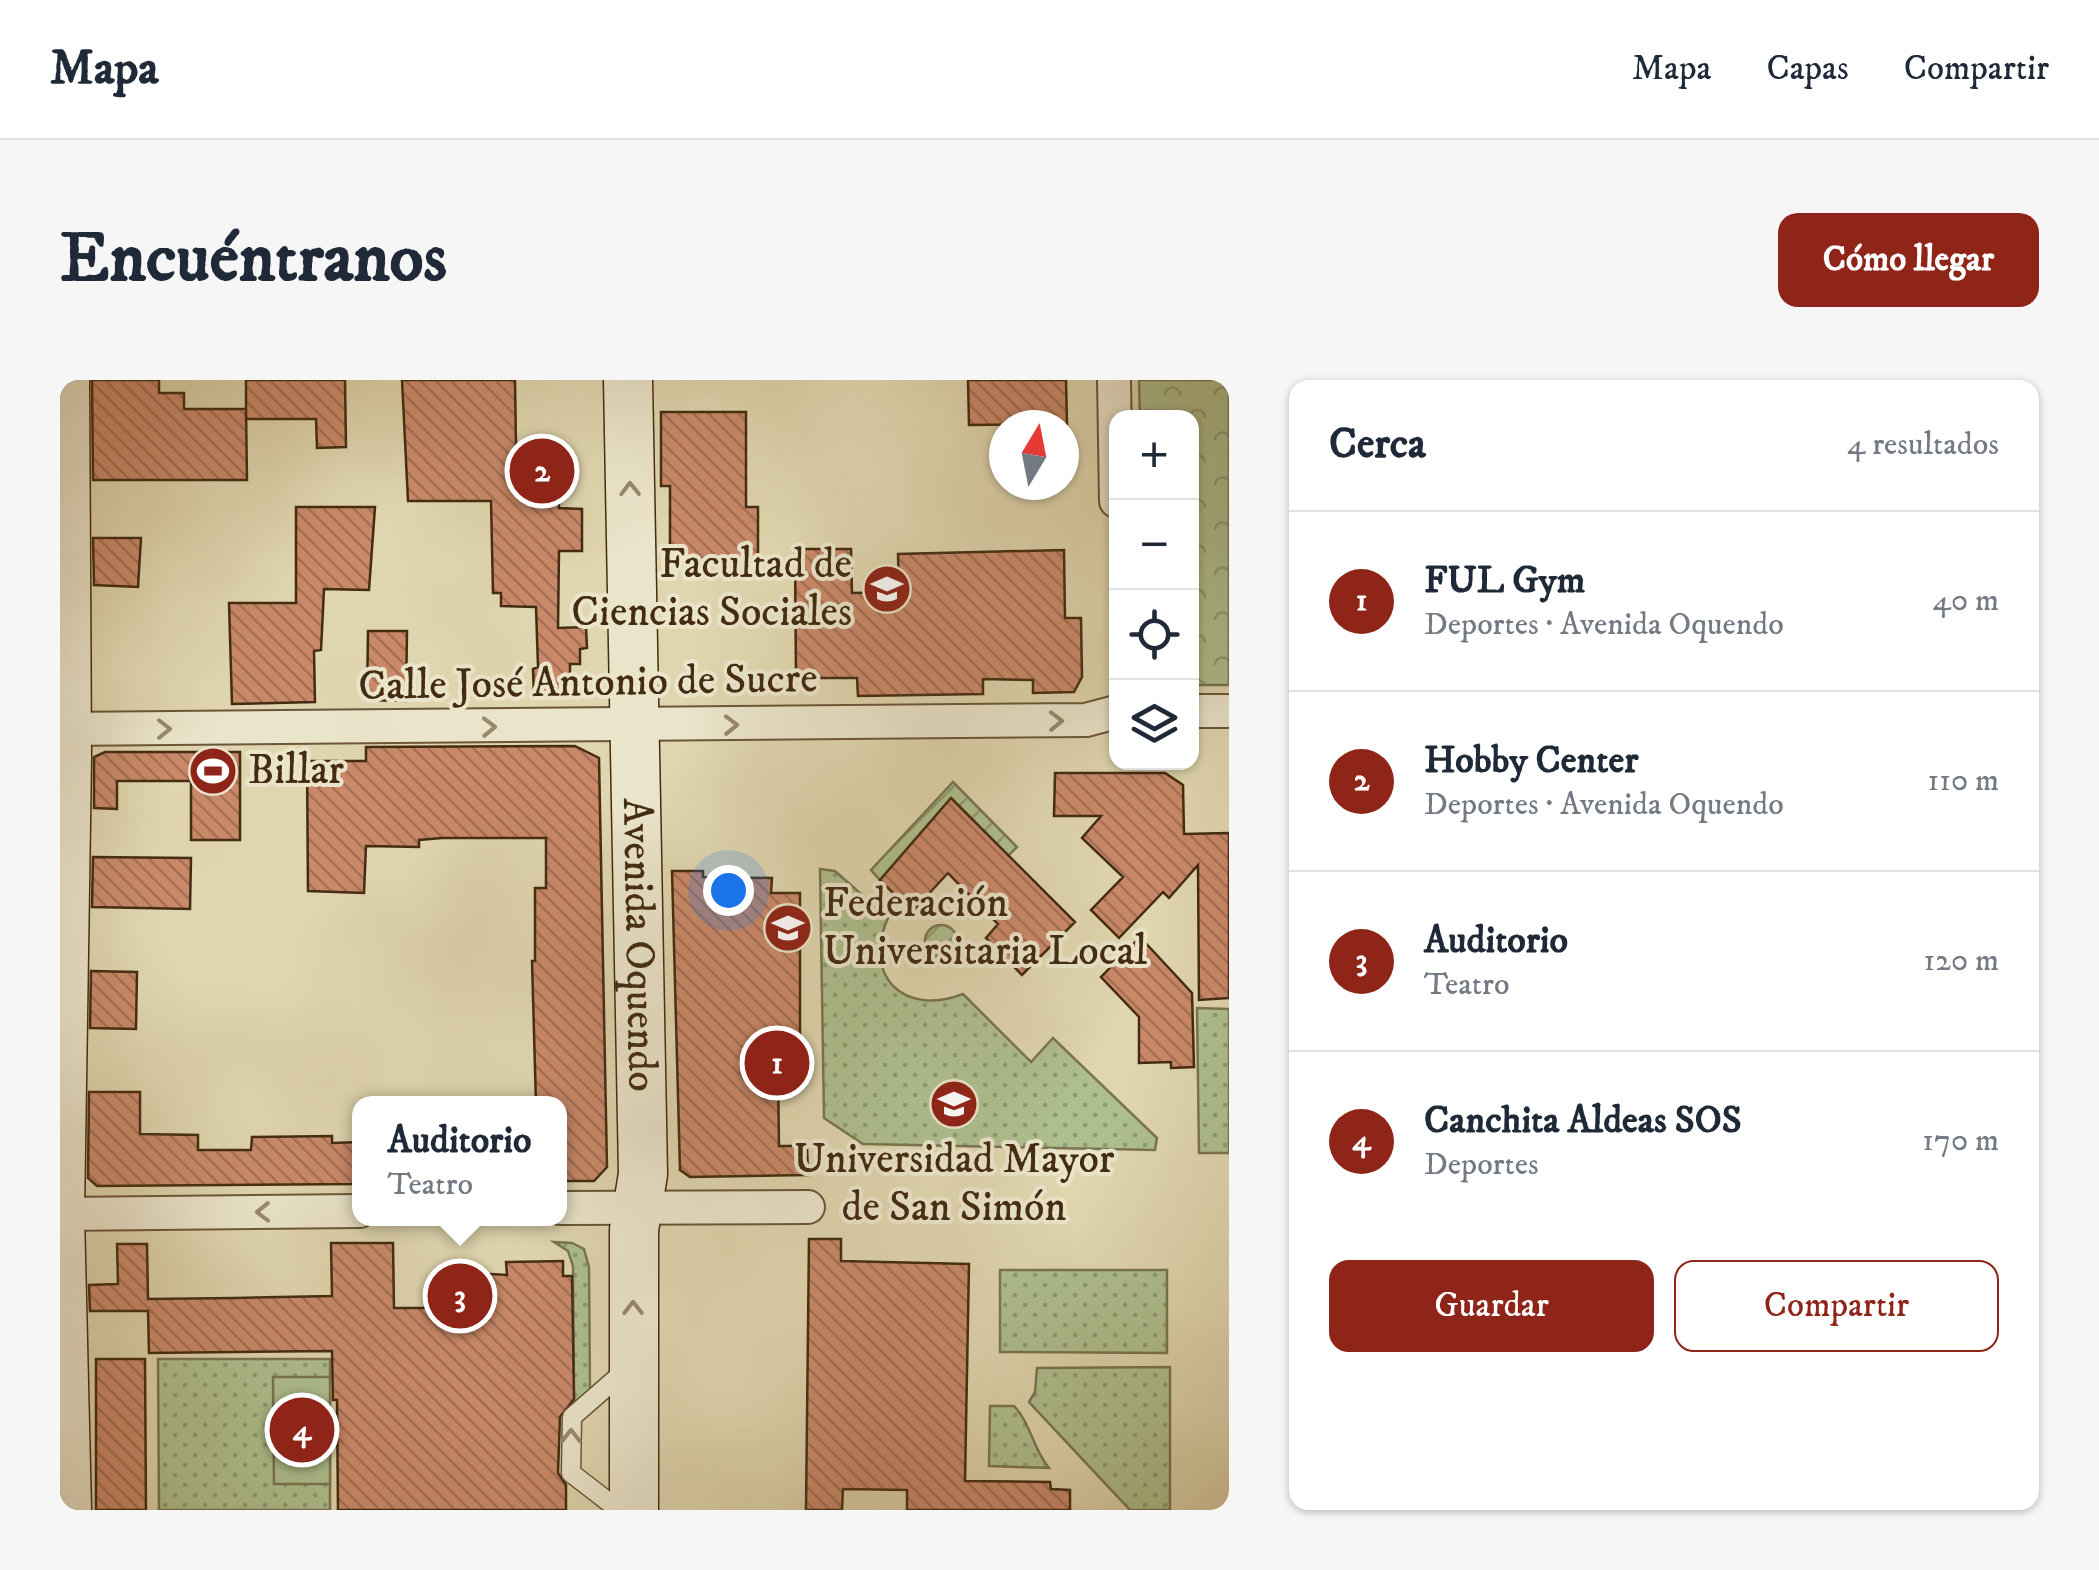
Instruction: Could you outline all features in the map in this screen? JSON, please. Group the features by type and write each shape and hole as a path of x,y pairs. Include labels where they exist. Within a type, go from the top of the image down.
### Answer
{"main road":[{"path":"65,380 60,1214 67,1510"},
{"name":"Avenida Oquendo","path":"628,380 643,1174 634,1230 634,1510"}],"street":[{"path":"1114,380 1116,500"},
{"path":"1199,711 1229,711"},
{"name":"Calle José Antonio de Sucre","path":"63,729 1086,720 1109,714"},
{"path":"567,1208 808,1207"},
{"path":"60,1214 352,1211"}],"lane":[{"path":"619,1510 571,1473 572,1417 633,1364"}],"green space":[{"path":"1139,380 1229,380 1229,685 1199,685 1199,410 1140,410"},
{"path":"953,782 1017,847 1008,856 951,798 880,880 871,870"},
{"path":"820,869 835,871 888,918 880,958 894,986 923,1000 963,994 1031,1062 1053,1038 1157,1138 1155,1150 863,1144 824,1118"},
{"path":"941,925 952,930 957,941 952,952 941,957 930,952 925,941 930,930"},
{"path":"1197,1008 1229,1009 1229,1153 1199,1153"},
{"path":"554,1242 572,1243 584,1249 589,1267 590,1391 574,1403 573,1266 568,1251"},
{"path":"1000,1270 1167,1270 1167,1353 1000,1352"},
{"path":"158,1359 330,1359 330,1510 159,1510"},
{"path":"1170,1367 1170,1510 1130,1510 1029,1402 1035,1392 1037,1368"},
{"path":"273,1377 330,1377 330,1484 274,1484"},
{"path":"990,1406 1014,1406 1049,1468 989,1466"}],"building":[{"path":"92,380 159,380 159,393 184,393 184,409 246,409 247,480 93,480"},
{"path":"246,380 345,380 346,447 317,448 316,419 246,419"},
{"path":"402,380 515,380 516,446 558,446 559,508 582,509 582,551 559,551 558,628 586,627 587,648 580,649 580,664 570,664 565,696 534,696 533,669 538,667 536,607 501,606 501,593 493,593 491,501 408,501"},
{"path":"968,380 1066,380 1067,410 989,410 989,425 969,425"},
{"path":"661,412 746,412 746,507 758,507 758,563 675,563 675,547 670,547 670,486 661,486"},
{"path":"296,507 375,507 369,590 324,589 321,650 314,651 315,702 232,704 229,603 296,603"},
{"path":"93,538 141,538 138,587 94,585"},
{"path":"795,549 851,549 852,593 899,592 898,554 1064,550 1065,618 1081,618 1082,677 1074,692 1033,693 1033,680 983,679 983,694 858,696 857,678 796,678"},
{"path":"368,631 407,631 406,701 367,700"},
{"path":"575,746 599,758 607,1167 594,1181 567,1181 567,1096 536,1096 532,961 535,888 546,888 546,838 442,838 419,840 419,847 366,846 364,893 308,891 307,761 366,761 366,747"},
{"path":"105,752 240,752 240,840 191,840 191,781 117,781 117,809 94,808 94,757"},
{"path":"1055,773 1165,773 1183,785 1184,834 1229,833 1229,998 1199,1000 1198,865 1169,898 1163,892 1119,938 1091,910 1123,877 1082,838 1101,816 1054,816"},
{"path":"951,798 1075,922 1022,975 986,938 998,924 948,873 912,912 880,880"},
{"path":"93,857 191,858 190,909 92,907"},
{"path":"672,871 703,871 703,877 772,878 771,893 800,893 800,1070 778,1070 779,1146 807,1146 808,1175 690,1177 680,1170"},
{"path":"1140,937 1192,993 1194,1067 1171,1068 1171,1062 1139,1063 1139,1017 1101,977"},
{"path":"91,971 137,972 136,1029 90,1028"},
{"path":"89,1092 140,1092 140,1134 198,1135 198,1150 251,1150 252,1137 332,1136 332,1143 352,1142 352,1184 97,1186 88,1178"},
{"path":"809,1239 841,1239 841,1261 969,1264 965,1481 1050,1482 1051,1489 1070,1490 1070,1510 907,1510 907,1490 843,1489 842,1510 806,1510"},
{"path":"331,1243 393,1243 394,1308 431,1308 440,1281 451,1273 467,1273 486,1284 491,1274 507,1275 506,1262 563,1261 563,1276 572,1276 574,1399 560,1417 558,1473 566,1485 566,1510 338,1510 337,1400 333,1400 332,1351 149,1353 148,1311 90,1311 89,1285 118,1284 117,1244 147,1244 148,1299 332,1296"},
{"path":"96,1359 145,1359 146,1510 96,1510"}],"place":[{"name":"Hobby Center","path":"542,471"},
{"name":"Facultad de Ciencias Sociales","path":"887,589"},
{"name":"Billar","path":"213,771"},
{"name":"Federación Universitaria Local","path":"788,928"},
{"name":"FUL Gym","path":"777,1063"},
{"name":"Universidad Mayor de San Simón","path":"954,1104"},
{"name":"Auditorio","path":"460,1296"},
{"name":"Canchita Aldeas SOS","path":"302,1430"}]}
